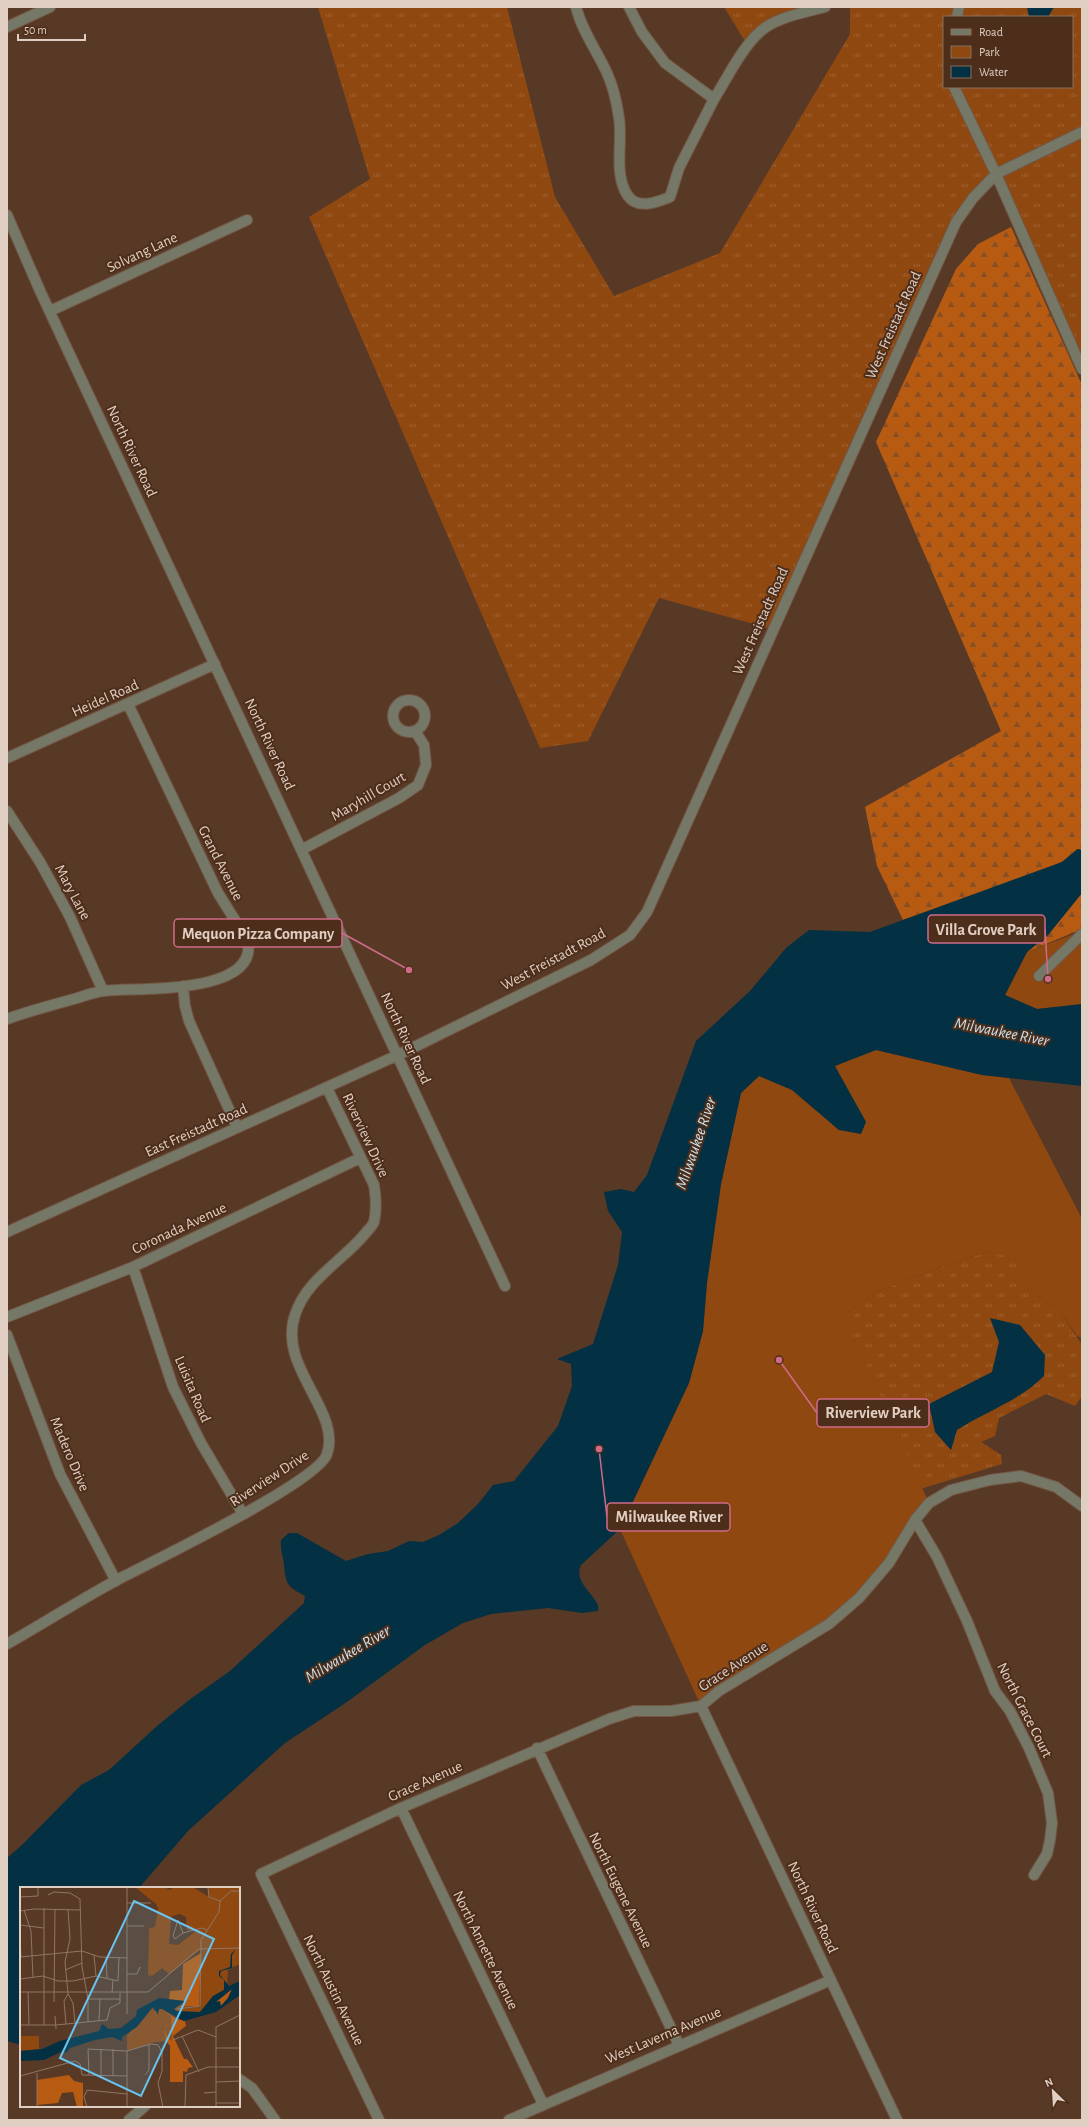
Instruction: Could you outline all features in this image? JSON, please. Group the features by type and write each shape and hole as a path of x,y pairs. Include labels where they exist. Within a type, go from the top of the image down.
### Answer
{"street":[{"path":"7,27 50,7"},
{"path":"576,7 580,21 608,74 619,118 622,185 629,197 642,204 656,202 670,197 679,168 714,99 754,37 767,26 784,18 825,7"},
{"path":"629,7 642,32 665,63 714,99"},
{"path":"954,88 996,174 1082,369"},
{"name":"West Freistadt Road","path":"398,1055 591,960 630,934 647,912 956,222 973,198 996,174 1082,132"},
{"name":"North River Road","path":"7,215 50,311 303,849 506,1286"},
{"name":"Solvang Lane","path":"50,311 247,220"},
{"name":"Heidel Road","path":"7,758 215,664"},
{"name":"Grand Avenue","path":"7,1019 31,1010 103,991 183,986 216,980 235,972 244,964 247,957 249,948 248,941 218,893 128,704"},
{"name":"Maryhill Court","path":"303,849 399,798 418,785 426,765 424,745 415,731"},
{"name":"Mary Lane","path":"7,811 40,862 70,917 103,991"},
{"path":"1039,976 1082,934"},
{"path":"183,986 185,1006 189,1021 237,1127"},
{"name":"East Freistadt Road","path":"7,1232 398,1055"},
{"name":"Riverview Drive","path":"7,1644 116,1581 243,1514 307,1475 319,1466 327,1455 330,1440 328,1425 299,1368 292,1343 292,1329 295,1315 307,1292 320,1276 354,1246 374,1223 377,1200 374,1185 327,1088"},
{"name":"Coronada Avenue","path":"7,1318 133,1267 360,1158"},
{"name":"Luisita Road","path":"133,1267 173,1387 201,1443 243,1514"},
{"name":"Madero Drive","path":"7,1335 60,1474 116,1581"},
{"name":"Grace Avenue","path":"261,1874 402,1808 537,1748 634,1710 671,1711 701,1706 719,1691 829,1624 859,1598 889,1563 916,1520 929,1503 951,1490 990,1480 1021,1476 1056,1487 1082,1506"},
{"name":"North Grace Court","path":"916,1520 937,1557 967,1622 995,1691 1010,1711 1029,1748 1048,1793 1052,1822 1050,1840 1047,1854 1034,1876"},
{"name":"North River Road","path":"701,1706 897,2120"},
{"name":"North Eugene Avenue","path":"537,1748 679,2045"},
{"name":"North Annette Avenue","path":"402,1808 543,2104"},
{"name":"North Austin Avenue","path":"261,1874 379,2120"},
{"name":"West Laverna Avenue","path":"509,2120 830,1980"},
{"path":"240,2080 252,2088 275,2120"},
{"path":"129,2120 144,2107"}],"green space":[{"path":"318,7 507,7 555,197 614,296 720,253 850,34 850,7 1082,7 1082,369 996,174 956,222 772,629 659,598 588,741 540,748 309,217 370,179"},
{"path":"724,7 825,7 784,18 748,46"},
{"path":"1011,227 1082,385 1082,850 1077,849 1062,862 985,892 903,920 877,866 865,807 1001,731 876,442 956,269 978,244"},
{"path":"1082,893 1082,929 1027,952 1048,935"},
{"path":"1082,931 1082,1004 1037,1009 1005,995 1027,952"},
{"path":"876,1050 982,1075 1009,1078 1082,1219 1082,1338 1077,1336 1060,1311 1029,1290 1015,1259 990,1251 943,1266 874,1293 844,1315 929,1503 859,1598 701,1706 620,1529 689,1383 703,1331 707,1283 721,1184 741,1093 759,1076 792,1090 839,1130 866,1122 834,1066"},
{"path":"990,1251 1015,1258 1029,1290 1060,1311 1082,1345 1082,1396 1075,1406 1046,1394 999,1418 995,1436 981,1442 1001,1455 1002,1464 917,1490 726,1368 844,1315 874,1293 943,1266"}],"water":[{"path":"1027,7 1054,7 1049,16 1029,16"},
{"name":"Milwaukee River","path":"1078,849 1082,850 1082,893 1048,935 1027,952 1005,995 1037,1009 1082,1004 1082,1086 982,1075 876,1050 835,1066 866,1122 861,1134 839,1130 792,1090 759,1076 741,1093 721,1184 707,1283 703,1331 689,1383 620,1529 581,1565 579,1572 580,1579 596,1601 598,1611 582,1613 548,1608 491,1614 463,1623 425,1645 344,1704 285,1743 188,1831 140,1887 20,1887 20,2045 7,2041 7,1858 22,1845 81,1785 109,1770 157,1726 189,1700 230,1671 304,1603 305,1596 294,1590 288,1584 281,1550 281,1540 289,1533 297,1533 346,1561 368,1554 388,1551 409,1541 423,1542 439,1535 458,1523 478,1504 493,1485 514,1481 558,1426 572,1386 571,1364 557,1359 593,1344 618,1265 622,1232 608,1211 604,1192 621,1189 634,1192 647,1175 696,1041 750,991 786,948 809,930 870,932 1062,862"},
{"path":"990,1318 1020,1325 1045,1355 1044,1376 1034,1385 1013,1399 957,1430 951,1450 935,1432 929,1404 992,1372 999,1342"}],"place":[{"name":"Mequon Pizza Company","path":"409,970"},
{"name":"Villa Grove Park","path":"1048,979"},
{"name":"Riverview Park","path":"779,1360"},
{"name":"Milwaukee River","path":"599,1449"}]}
